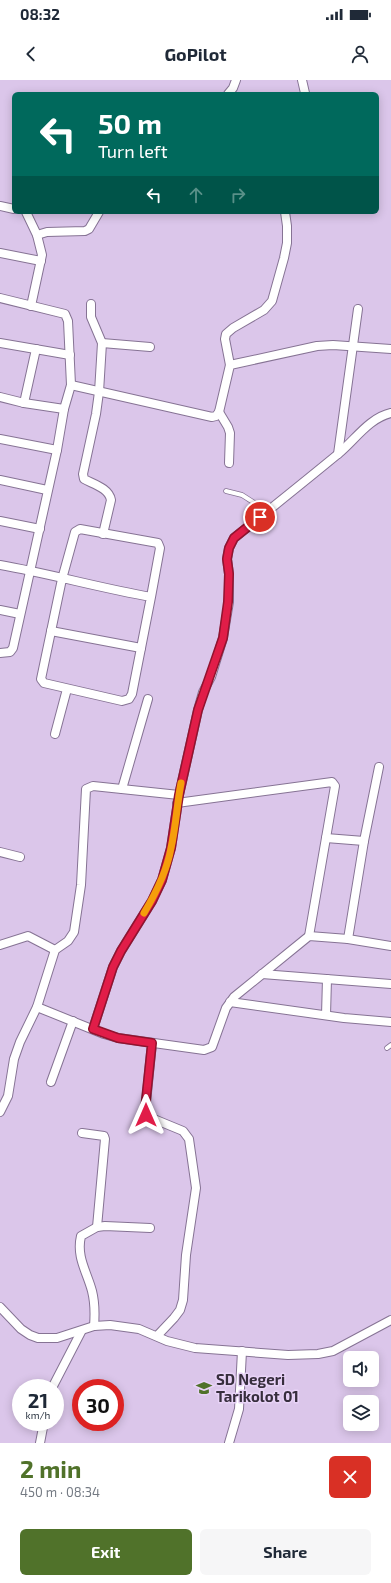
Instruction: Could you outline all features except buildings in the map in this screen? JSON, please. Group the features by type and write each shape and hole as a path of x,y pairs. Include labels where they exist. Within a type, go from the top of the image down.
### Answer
{"street":[{"path":"230,92 236,80"},
{"path":"302,80 305,92"},
{"path":"0,206 12,209"},
{"path":"27,214 42,234 41,261 31,306"},
{"path":"71,385 212,417 216,416 220,412 230,365 225,339 226,334 233,328 264,310 272,301 287,243 285,214"},
{"path":"42,234 89,230 98,215"},
{"path":"0,253 41,261"},
{"path":"0,298 65,314 68,321 71,385 64,409 40,530 12,648 10,652 0,653"},
{"path":"91,304 91,317 102,343 96,391 96,414 83,474 84,479 107,491 110,496 103,534"},
{"path":"338,454 358,309"},
{"path":"0,343 70,355"},
{"path":"102,343 150,347"},
{"path":"230,365 317,346 353,346 391,349"},
{"path":"24,403 36,349"},
{"path":"0,397 24,403 64,409"},
{"path":"220,412 230,433 229,463"},
{"path":"93,1029 113,967 121,951 152,901 162,880 171,848 177,803 198,710 223,638 228,602 229,574 227,559 229,548 234,538 292,493 338,454 364,429 391,413"},
{"path":"0,439 57,450"},
{"path":"0,480 47,490"},
{"path":"0,521 40,530"},
{"path":"80,529 103,534 158,543 160,548 132,694 129,699 122,701 44,683 41,679 62,579 75,532 80,529"},
{"path":"0,564 40,572 62,579 151,597"},
{"path":"0,610 20,614"},
{"path":"51,631 141,648"},
{"path":"55,734 68,689"},
{"path":"122,789 148,699"},
{"path":"348,939 364,841 379,767"},
{"path":"36,1007 118,1038 204,1050 209,1049 212,1047 226,1008 230,1002 309,936 335,786 332,782 177,803"},
{"path":"0,1112 8,1096 18,1048 36,1007 55,950 68,941 74,932 81,885 86,789 93,786 179,795"},
{"path":"326,838 364,841"},
{"path":"0,852 20,857"},
{"path":"0,945 28,936 55,950"},
{"path":"309,936 348,939 391,946"},
{"path":"262,974 391,984"},
{"path":"326,1014 328,979"},
{"path":"230,1002 391,1022"},
{"path":"51,1082 73,1021"},
{"path":"152,1043 145,1113 146,1115 183,1132 189,1139 196,1188 186,1262 183,1300 180,1310 157,1336"},
{"path":"82,1133 104,1136 105,1139 97,1227"},
{"path":"94,1326 95,1308 92,1290 79,1252 81,1236 97,1227 105,1226 150,1228"},
{"path":"0,1307 22,1329 30,1335 38,1338 57,1338 81,1332 94,1326 110,1325 139,1329 167,1341 188,1346 299,1355 318,1354 333,1351 391,1320"},
{"path":"57,1379 81,1332"},
{"path":"229,1443 239,1409 242,1351"},
{"path":"40,1443 42,1431"}],"lane":[{"path":"226,491 242,495 267,511"}],"slow traffic":[{"path":"144,913 152,901 162,880 171,848 181,783"}],"place":[{"name":"SD Negeri Tarikolot 01","path":"204,1388"}],"route":[{"path":"146,1115 145,1109 152,1043 118,1038 93,1029 113,967 121,951 152,901 162,880 171,848 179,795 198,710 203,692 211,677 223,638 228,602 229,574 227,559 229,548 234,538 260,517"}]}
